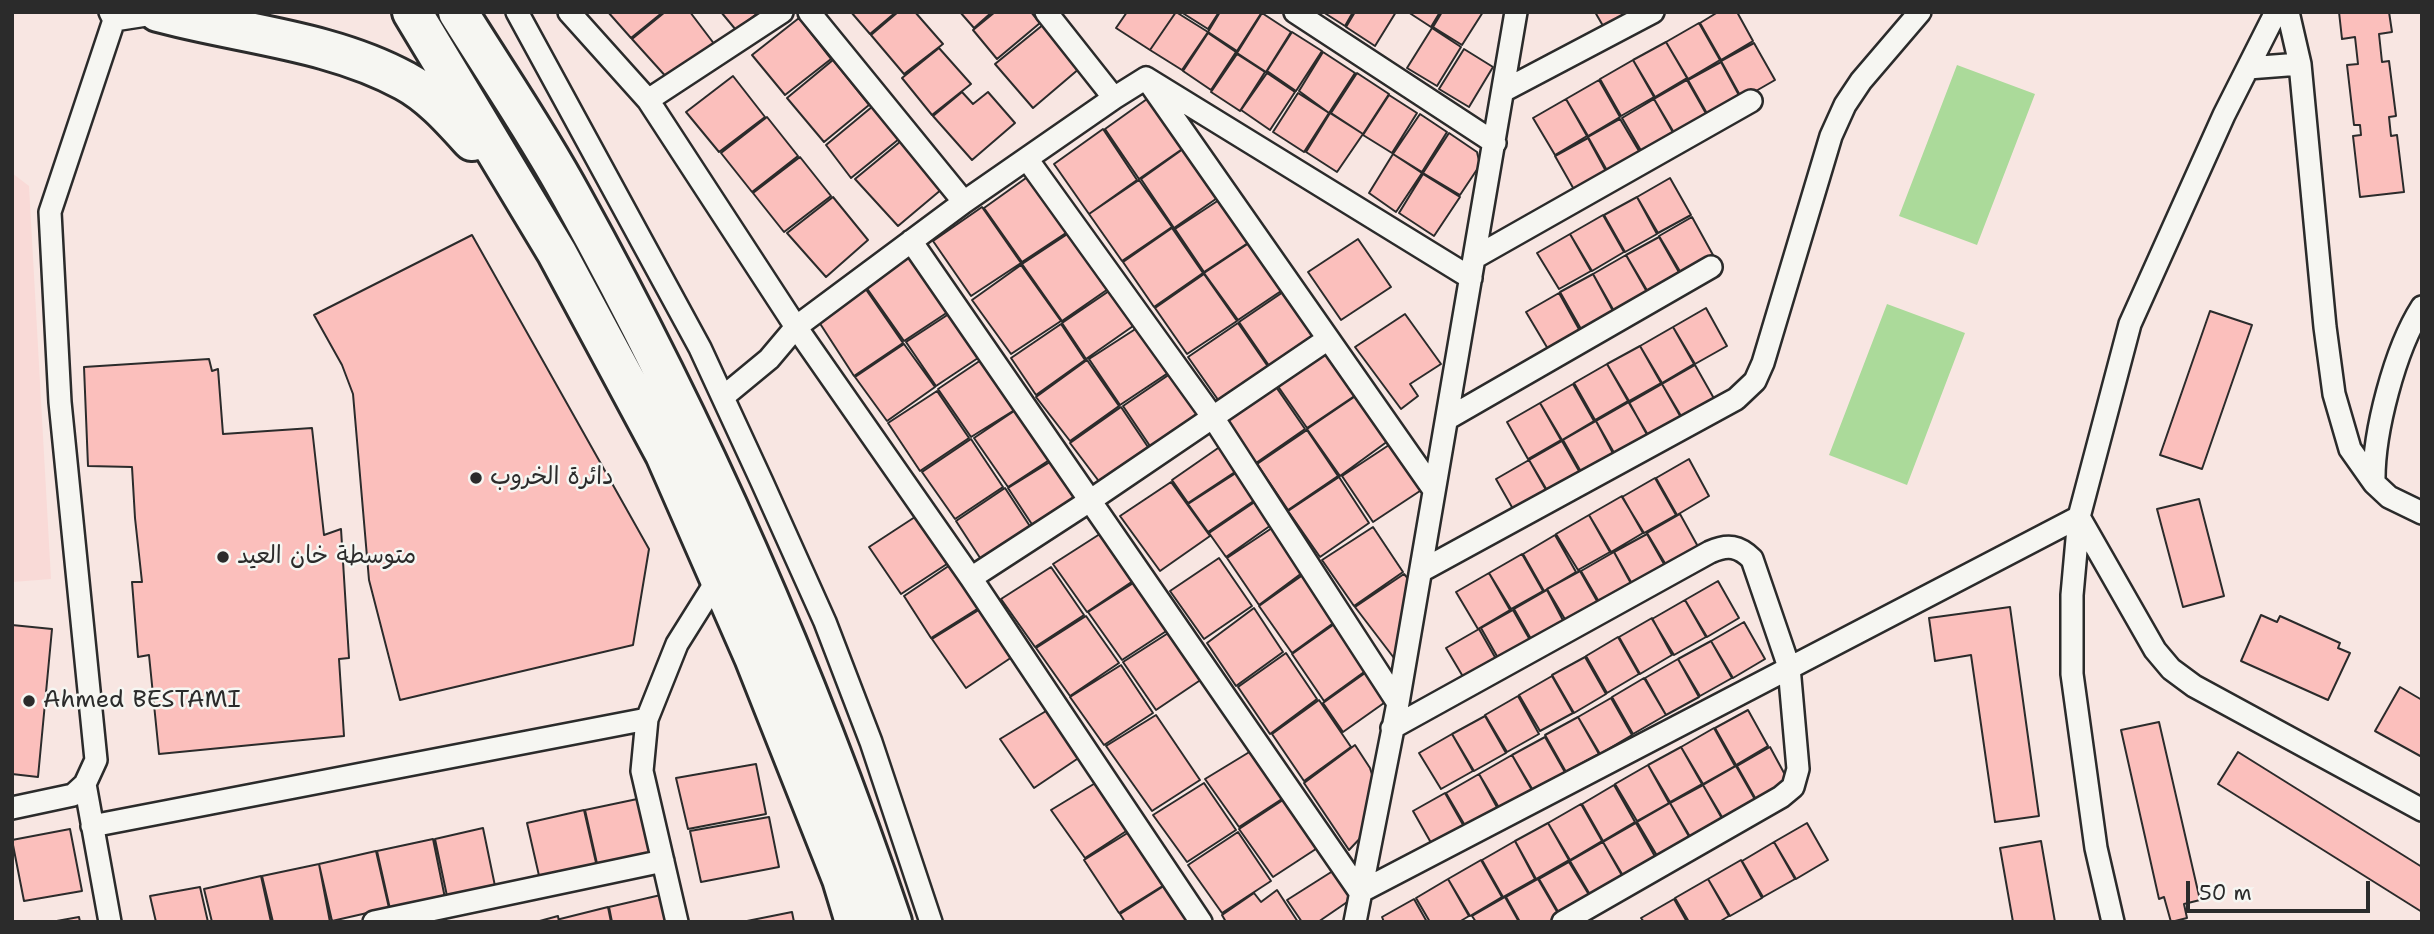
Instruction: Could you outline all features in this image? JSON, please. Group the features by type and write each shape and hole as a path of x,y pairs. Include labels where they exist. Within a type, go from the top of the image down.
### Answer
{"highway":[{"path":"412,12 557,253 665,454 759,670 842,879 855,922"},
{"path":"458,12 571,195 683,407 789,646 856,817 892,922"},
{"path":"158,13 307,46 356,60 406,81 442,108 525,200"}],"street":[{"path":"517,12 638,232 723,397 825,622 871,741 931,922"},
{"path":"569,12 648,100 796,327 971,578 1201,922"},
{"path":"648,100 782,12"},
{"path":"809,12 964,202"},
{"path":"1046,12 1114,98"},
{"path":"1295,12 1495,143"},
{"path":"1355,922 1398,703 1505,90 1516,12"},
{"path":"1505,90 1653,12"},
{"path":"1421,571 1737,399 1755,381 1763,363 1831,136 1845,105 1861,81 1920,12"},
{"path":"2113,922 2096,848 2072,674 2072,595 2079,517 2130,324 2224,115 2276,12"},
{"path":"2288,12 2300,64 2334,394 2350,449 2374,483 2389,497 2422,513"},
{"path":"12,808 73,795 85,784 96,760 60,402 50,212 112,16 158,13"},
{"path":"2248,68 2300,64"},
{"path":"723,397 769,359 796,327 964,202 1146,78"},
{"path":"1146,78 1472,268"},
{"path":"1146,78 1434,490"},
{"path":"1472,268 1751,101"},
{"path":"1027,159 1212,416 1398,703"},
{"path":"911,241 1360,892"},
{"path":"1447,419 1711,268"},
{"path":"2374,483 2377,440 2399,353 2422,307"},
{"path":"971,578 1328,339"},
{"path":"1360,892 2079,517"},
{"path":"2079,517 2155,650 2171,669 2194,686 2422,810"},
{"path":"1392,728 1723,546 1741,549 1752,559 1789,667 1798,769 1793,787 1781,797 1563,922"},
{"path":"677,922 642,771 647,719 677,644 719,577"},
{"path":"92,825 647,719"},
{"path":"85,784 110,922"},
{"path":"374,922 663,862"}],"shaded area":[{"path":"12,173 29,186 51,579 12,582"}],"green space":[{"path":"1957,65 2035,94 1977,245 1899,216"},
{"path":"1887,304 1965,333 1907,485 1829,455"}],"building":[{"path":"608,12 663,12 631,38"},
{"path":"665,12 690,12 715,45 669,80 632,39"},
{"path":"721,12 759,12 736,30"},
{"path":"851,12 896,12 870,34"},
{"path":"898,12 915,12 943,44 904,74 871,35"},
{"path":"960,12 992,12 974,28"},
{"path":"995,12 1031,12 1040,23 997,59 973,30"},
{"path":"1127,12 1176,12 1150,50 1116,28"},
{"path":"1176,12 1208,32 1182,70 1150,50"},
{"path":"1181,12 1219,12 1208,29"},
{"path":"1220,12 1262,12 1237,51 1208,32"},
{"path":"1323,12 1353,12 1345,26"},
{"path":"1355,12 1396,12 1375,46 1346,27"},
{"path":"1408,12 1440,12 1431,27"},
{"path":"1442,12 1483,12 1462,45 1433,27"},
{"path":"1595,12 1636,12 1606,31"},
{"path":"1718,12 1737,12 1753,41 1721,60 1700,23"},
{"path":"2339,12 2389,12 2392,32 2379,34 2382,62 2389,61 2396,116 2389,117 2391,136 2397,135 2404,192 2360,197 2353,136 2361,135 2360,125 2354,125 2347,65 2358,64 2355,37 2342,39"},
{"path":"1262,13 1291,32 1266,72 1237,53"},
{"path":"799,18 831,59 785,95 752,55"},
{"path":"1699,23 1720,60 1688,79 1666,42"},
{"path":"1044,24 1080,68 1033,108 995,64"},
{"path":"1432,28 1461,47 1437,86 1407,68"},
{"path":"1292,32 1322,51 1296,91 1267,71"},
{"path":"1208,33 1236,52 1211,90 1183,71"},
{"path":"1666,42 1687,78 1655,97 1633,60"},
{"path":"1754,43 1775,80 1742,99 1721,61"},
{"path":"939,48 971,84 932,115 902,78"},
{"path":"1464,49 1493,67 1469,107 1439,89"},
{"path":"1323,52 1355,73 1329,113 1299,91"},
{"path":"1237,54 1265,72 1240,111 1211,92"},
{"path":"833,60 869,105 824,142 787,98"},
{"path":"1633,60 1654,97 1621,116 1600,79"},
{"path":"1721,62 1741,99 1709,117 1688,80"},
{"path":"1267,73 1295,92 1270,130 1241,110"},
{"path":"1357,73 1389,94 1363,134 1331,113"},
{"path":"733,76 765,117 719,152 686,112"},
{"path":"1599,80 1620,117 1588,136 1566,99"},
{"path":"1687,80 1708,117 1676,136 1654,99"},
{"path":"962,92 973,104 988,92 1015,123 972,160 933,116"},
{"path":"1298,93 1329,113 1304,152 1273,132"},
{"path":"1154,94 1188,145 1139,179 1105,129"},
{"path":"1389,95 1417,113 1392,153 1363,135"},
{"path":"1566,99 1587,136 1555,155 1533,118"},
{"path":"1654,99 1675,136 1643,154 1622,118"},
{"path":"873,106 899,139 851,178 826,145"},
{"path":"1330,113 1363,134 1337,172 1306,152"},
{"path":"1420,114 1447,132 1422,172 1393,154"},
{"path":"767,117 798,156 752,192 721,153"},
{"path":"1620,119 1642,156 1609,174 1588,137"},
{"path":"1103,129 1137,180 1089,214 1054,164"},
{"path":"1449,133 1477,152 1480,165 1460,195 1423,173"},
{"path":"1588,138 1608,175 1576,193 1555,156"},
{"path":"901,141 942,189 898,226 855,179"},
{"path":"1190,144 1223,194 1174,228 1141,179"},
{"path":"1393,154 1422,173 1396,212 1369,193"},
{"path":"800,157 831,196 784,232 753,193"},
{"path":"1033,173 1072,229 1022,262 984,208"},
{"path":"1423,174 1460,197 1434,236 1399,213"},
{"path":"1670,178 1691,215 1658,233 1637,197"},
{"path":"1139,180 1172,227 1122,261 1089,214"},
{"path":"1225,196 1254,239 1204,272 1175,229"},
{"path":"833,197 868,240 826,277 787,233"},
{"path":"1637,197 1657,234 1625,252 1604,215"},
{"path":"982,207 1021,263 971,296 933,241"},
{"path":"1603,215 1624,252 1592,271 1570,234"},
{"path":"1692,217 1713,255 1681,273 1659,236"},
{"path":"1172,228 1203,273 1154,307 1123,262"},
{"path":"1072,231 1111,287 1062,321 1022,264"},
{"path":"1570,234 1591,271 1559,289 1537,253"},
{"path":"472,235 649,549 633,645 400,700 369,580 353,394 342,365 314,315"},
{"path":"1659,237 1680,274 1648,292 1626,255"},
{"path":"1255,239 1287,287 1238,320 1204,273"},
{"path":"1358,239 1391,287 1341,320 1308,272"},
{"path":"915,252 954,308 904,341 866,287"},
{"path":"1626,255 1647,292 1614,311 1593,274"},
{"path":"1021,265 1061,321 1011,354 972,300"},
{"path":"1204,274 1237,321 1187,354 1155,308"},
{"path":"1593,274 1613,311 1581,329 1560,292"},
{"path":"865,288 903,343 854,376 819,322"},
{"path":"1289,288 1322,336 1272,370 1239,322"},
{"path":"1112,289 1136,324 1086,359 1062,323"},
{"path":"1559,293 1580,331 1548,349 1526,312"},
{"path":"1706,308 1727,346 1695,364 1673,327"},
{"path":"955,310 984,354 936,386 906,342"},
{"path":"2210,311 2252,325 2202,469 2160,455"},
{"path":"1405,314 1441,364 1410,384 1418,396 1401,409 1355,347"},
{"path":"1238,323 1271,371 1221,404 1188,357"},
{"path":"1061,324 1085,360 1036,395 1011,358"},
{"path":"1673,327 1694,364 1662,383 1640,346"},
{"path":"1137,328 1168,373 1120,405 1089,359"},
{"path":"904,344 935,387 887,421 855,377"},
{"path":"1640,346 1661,383 1629,401 1607,364"},
{"path":"1325,349 1356,395 1307,428 1275,382"},
{"path":"987,356 1021,406 971,437 938,389"},
{"path":"209,359 212,371 218,369 223,434 312,428 324,535 341,529 349,658 339,659 344,736 159,754 149,655 138,657 132,582 142,582 132,467 88,466 84,367"},
{"path":"1087,360 1119,406 1070,441 1036,397"},
{"path":"1607,364 1628,401 1595,420 1574,383"},
{"path":"1695,365 1716,402 1684,421 1662,384"},
{"path":"1170,374 1201,420 1154,452 1123,406"},
{"path":"1274,384 1305,429 1256,463 1224,417"},
{"path":"1573,384 1594,421 1562,440 1540,403"},
{"path":"1662,384 1683,421 1651,440 1629,403"},
{"path":"937,391 969,438 920,471 888,423"},
{"path":"1357,395 1388,441 1340,476 1307,429"},
{"path":"1629,402 1650,440 1617,458 1596,421"},
{"path":"1540,403 1561,440 1528,459 1507,422"},
{"path":"1023,405 1057,455 1008,487 974,438"},
{"path":"1121,407 1152,453 1104,488 1070,443"},
{"path":"1596,421 1616,459 1584,477 1563,440"},
{"path":"1307,430 1338,476 1288,510 1257,464"},
{"path":"971,439 1003,487 955,519 922,472"},
{"path":"1562,441 1583,478 1551,497 1529,460"},
{"path":"1392,443 1423,489 1373,522 1342,476"},
{"path":"1221,446 1238,470 1188,503 1172,480"},
{"path":"1058,457 1086,500 1037,532 1008,488"},
{"path":"1689,459 1709,496 1677,515 1656,478"},
{"path":"1529,460 1550,497 1517,516 1496,479"},
{"path":"1239,471 1258,498 1208,532 1188,504"},
{"path":"1339,477 1369,523 1320,557 1288,511"},
{"path":"1655,478 1676,515 1644,533 1622,497"},
{"path":"1171,482 1210,536 1160,571 1120,516"},
{"path":"1005,488 1035,534 986,567 956,521"},
{"path":"1622,496 1643,533 1611,552 1589,515"},
{"path":"1259,499 1274,523 1226,557 1209,533"},
{"path":"2199,499 2224,596 2183,607 2157,509"},
{"path":"1680,514 1701,552 1669,570 1647,533"},
{"path":"918,515 950,562 901,594 869,547"},
{"path":"1589,515 1610,552 1578,570 1556,534"},
{"path":"1275,526 1306,570 1259,605 1227,558"},
{"path":"1373,527 1403,572 1354,606 1322,560"},
{"path":"1103,532 1136,579 1087,612 1053,564"},
{"path":"1647,534 1668,571 1635,589 1614,552"},
{"path":"1555,535 1576,572 1544,591 1523,554"},
{"path":"1614,552 1634,589 1602,607 1581,571"},
{"path":"1522,554 1543,591 1511,609 1489,573"},
{"path":"1219,558 1252,606 1204,639 1170,591"},
{"path":"953,563 982,606 931,638 904,596"},
{"path":"1051,567 1084,615 1035,647 1001,599"},
{"path":"1580,571 1601,608 1569,626 1547,589"},
{"path":"1307,572 1339,619 1292,653 1259,606"},
{"path":"1489,573 1510,610 1478,629 1456,592"},
{"path":"1404,574 1411,582 1401,646 1394,658 1355,607"},
{"path":"1138,580 1171,628 1122,660 1088,612"},
{"path":"1718,581 1739,618 1707,637 1685,600"},
{"path":"1547,590 1567,628 1535,646 1514,609"},
{"path":"1685,600 1706,637 1674,655 1652,619"},
{"path":"2010,607 2039,816 1995,822 1971,655 1935,661 1929,618"},
{"path":"982,608 1015,655 966,688 932,639"},
{"path":"1254,608 1283,652 1236,686 1207,643"},
{"path":"1513,610 1534,647 1502,665 1481,628"},
{"path":"2261,615 2277,622 2280,616 2340,643 2338,648 2350,653 2328,700 2241,661"},
{"path":"1086,616 1119,663 1070,696 1036,648"},
{"path":"1652,618 1672,655 1640,674 1619,637"},
{"path":"1340,620 1371,667 1324,701 1292,654"},
{"path":"1744,622 1765,659 1733,678 1711,641"},
{"name":"Ahmed BESTAMI","path":"12,625 52,629 38,777 12,774"},
{"path":"1479,629 1500,666 1468,685 1446,648"},
{"path":"1173,630 1205,677 1156,710 1123,662"},
{"path":"1618,637 1639,674 1607,693 1586,656"},
{"path":"1711,641 1732,678 1700,696 1678,659"},
{"path":"1286,653 1317,699 1270,734 1238,687"},
{"path":"1585,657 1606,694 1574,713 1552,675"},
{"path":"1678,659 1699,697 1666,715 1645,678"},
{"path":"1121,665 1153,713 1104,745 1070,697"},
{"path":"1372,668 1391,698 1343,732 1323,703"},
{"path":"1552,676 1573,713 1540,731 1519,695"},
{"path":"1644,678 1666,715 1633,734 1612,697"},
{"path":"2400,687 2422,700 2422,757 2375,731"},
{"path":"1518,696 1539,734 1507,752 1485,715"},
{"path":"1611,698 1632,735 1600,754 1578,717"},
{"path":"1319,700 1351,747 1304,781 1272,734"},
{"path":"1051,708 1083,755 1034,788 1000,739"},
{"path":"1748,710 1768,746 1736,765 1715,728"},
{"path":"1156,715 1200,780 1152,811 1106,746"},
{"path":"1485,716 1506,753 1474,771 1452,734"},
{"path":"1578,717 1599,754 1566,772 1545,735"},
{"path":"2159,722 2200,900 2184,904 2187,918 2171,922 2164,897 2159,899 2121,730"},
{"path":"1714,728 1735,766 1703,784 1681,747"},
{"path":"1452,734 1473,771 1441,789 1419,753"},
{"path":"1545,737 1566,774 1534,792 1512,755"},
{"path":"1355,745 1370,768 1374,781 1366,832 1349,850 1304,783"},
{"path":"1681,747 1702,784 1670,802 1648,765"},
{"path":"1770,747 1790,784 1758,803 1737,766"},
{"path":"1256,748 1288,795 1239,827 1205,779"},
{"path":"2238,752 2422,867 2422,912 2218,784"},
{"path":"1512,755 1533,792 1501,811 1479,774"},
{"path":"756,764 766,814 688,829 676,778"},
{"path":"1648,765 1669,803 1637,821 1615,784"},
{"path":"1736,766 1757,803 1725,822 1703,785"},
{"path":"1479,774 1499,811 1467,829 1446,793"},
{"path":"1102,779 1134,826 1085,858 1051,810"},
{"path":"1204,783 1236,830 1187,862 1153,815"},
{"path":"1614,785 1635,822 1603,841 1582,804"},
{"path":"1703,785 1724,822 1692,840 1670,803"},
{"path":"1445,793 1466,830 1434,848 1413,811"},
{"path":"1289,796 1322,845 1273,877 1239,829"},
{"path":"642,798 654,857 598,868 585,810"},
{"path":"1670,803 1691,840 1659,859 1637,822"},
{"path":"1581,804 1602,841 1570,860 1548,823"},
{"path":"584,810 597,867 540,880 527,823"},
{"path":"769,817 779,867 701,882 690,831"},
{"path":"1548,823 1569,860 1536,879 1515,841"},
{"path":"1636,823 1657,860 1625,879 1603,842"},
{"path":"1807,823 1828,860 1796,879 1774,842"},
{"path":"483,828 495,886 447,896 435,839"},
{"path":"70,829 82,891 24,901 12,840"},
{"path":"1134,829 1169,882 1119,913 1084,860"},
{"path":"1238,832 1271,881 1222,913 1188,865"},
{"path":"433,839 445,898 390,909 377,851"},
{"path":"1515,841 1535,879 1503,897 1482,860"},
{"path":"2041,841 2055,922 2013,922 2000,848"},
{"path":"1603,842 1624,879 1592,898 1570,861"},
{"path":"1774,842 1795,879 1763,897 1742,861"},
{"path":"376,851 389,908 332,921 319,864"},
{"path":"1481,860 1502,897 1470,916 1448,879"},
{"path":"1741,860 1762,898 1730,916 1708,879"},
{"path":"1569,862 1591,898 1560,915 1539,879"},
{"path":"319,864 330,922 273,922 262,876"},
{"path":"1336,869 1356,896 1318,922 1302,922 1287,900"},
{"path":"261,876 271,922 212,922 204,889"},
{"path":"1448,879 1469,916 1459,922 1430,922 1416,898"},
{"path":"1538,879 1559,915 1549,922 1520,922 1506,897"},
{"path":"1708,879 1729,916 1719,922 1689,922 1675,898"},
{"path":"1170,882 1196,922 1125,922 1120,914"},
{"path":"200,887 208,922 156,922 150,896"},
{"path":"1277,890 1298,922 1226,922 1222,915 1254,893 1261,902"},
{"path":"665,894 670,922 612,922 609,907"},
{"path":"1505,897 1519,922 1476,922 1472,916"},
{"path":"1414,899 1427,922 1384,922 1382,917"},
{"path":"1674,899 1687,922 1644,922 1641,918"},
{"path":"608,907 611,922 561,922 560,919"},
{"path":"792,912 794,922 742,922"},
{"path":"558,916 559,922 536,922"},
{"path":"79,917 80,922 51,922"}],"place":[{"name":"دائرة الخروب","path":"476,478"},
{"name":"متوسطة خان العيد","path":"223,557"},
{"name":"Ahmed BESTAMI","path":"29,701"}]}
